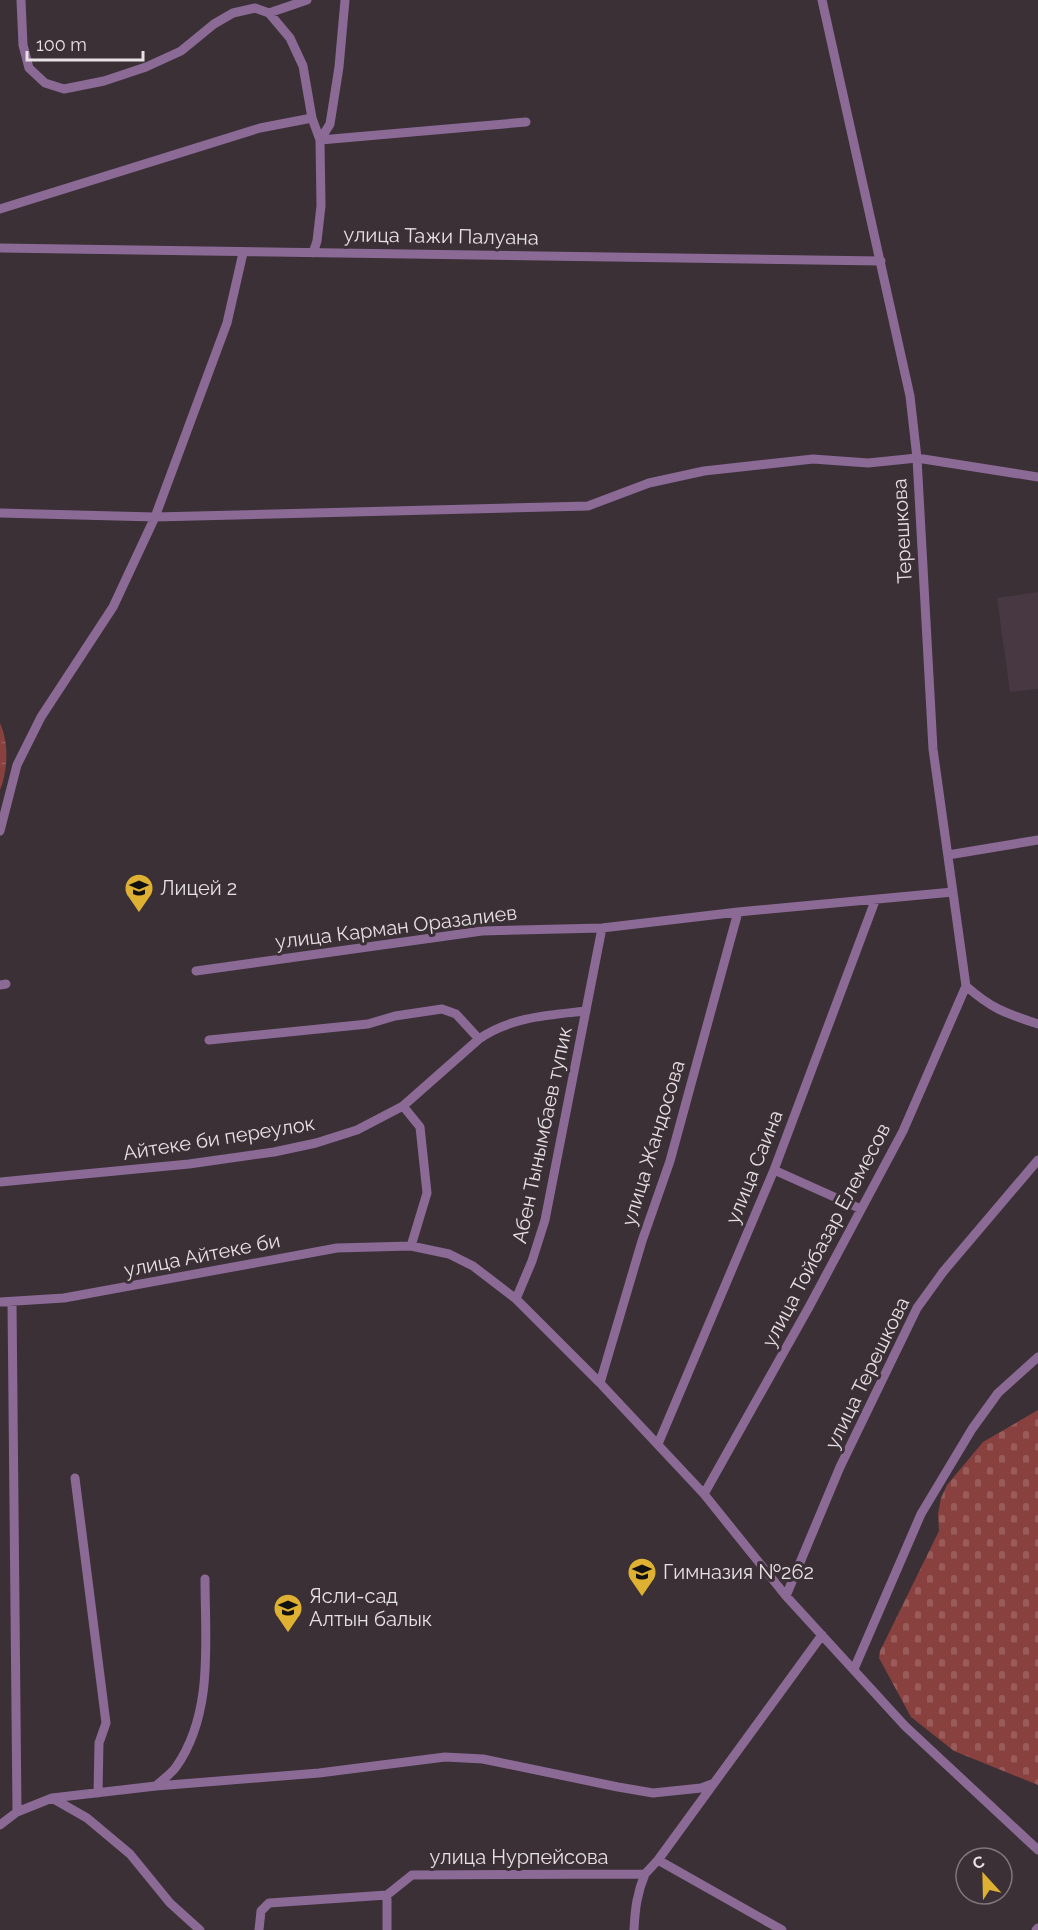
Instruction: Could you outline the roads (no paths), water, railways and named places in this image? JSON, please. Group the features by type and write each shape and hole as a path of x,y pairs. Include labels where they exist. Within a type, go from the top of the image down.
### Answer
{"street":[{"path":"21,0 23,45 29,68 45,83 64,89 104,81 146,67 181,51 214,24 233,13 255,8 269,13 290,38 303,66 312,118 320,140 321,206 317,241 313,253"},
{"path":"269,13 307,0"},
{"path":"320,140 330,124 339,67 345,0"},
{"name":"Терешкова","path":"822,0 910,396 917,458 933,749 966,986"},
{"path":"0,209 260,128 312,118"},
{"path":"320,140 526,122"},
{"name":"улица Тажи Палуана","path":"0,249 881,261"},
{"path":"0,831 17,765 41,717 113,607 155,517 227,323 243,253"},
{"path":"0,513 155,517 588,506 649,483 704,471 813,459 868,463 917,458 1038,477"},
{"path":"948,855 1038,840"},
{"name":"улица Карман Оразалиев","path":"195,971 482,931 602,928 738,912 953,892"},
{"name":"улица Саина","path":"658,1444 774,1170 875,901"},
{"name":"улица Жандосова","path":"600,1383 642,1240 670,1161 738,912"},
{"name":"Абен Тынымбаев тупик","path":"516,1299 546,1220 602,928"},
{"path":"966,986 984,1002 1003,1013 1038,1024"},
{"name":"улица Тойбазар Елемесов","path":"704,1494 809,1307 903,1131 966,986"},
{"path":"209,1040 368,1024 395,1016 442,1009 456,1014 479,1039"},
{"name":"Айтеке би переулок","path":"0,1182 189,1164 274,1152 316,1143 357,1131 402,1106 479,1039 506,1024 586,1011"},
{"path":"402,1106 420,1127 427,1193 411,1246"},
{"name":"улица Терешкова","path":"786,1596 840,1467 917,1308 943,1272 1038,1160"},
{"path":"774,1170 861,1209"},
{"name":"улица Айтеке би","path":"0,1302 64,1298 337,1248 411,1246 449,1254 473,1266 516,1299 600,1383 704,1494 786,1596 906,1726 1038,1850"},
{"path":"12,1302 17,1812"},
{"path":"854,1669 921,1514 972,1429 992,1402 1038,1357"},
{"path":"75,1478 106,1723 99,1743 98,1792"},
{"path":"156,1786 175,1768 198,1719 203,1691 205,1579"},
{"path":"634,1930 635,1906 645,1874 658,1860 822,1635"},
{"path":"0,1825 17,1812 52,1798 156,1786 319,1773 445,1757 483,1759 653,1792 701,1788 712,1784"},
{"path":"52,1798 87,1818 130,1854 170,1903 200,1930"},
{"path":"658,1860 782,1930"},
{"name":"улица Нурпейсова","path":"387,1895 412,1875 645,1874"},
{"path":"259,1930 261,1911 268,1903 387,1895 387,1930"}],"place":[{"name":"Лицей 2","path":"139,914"},
{"name":"Гимназия №262","path":"642,1598"},
{"name":"Ясли-сад Алтын балык","path":"288,1634"}]}
